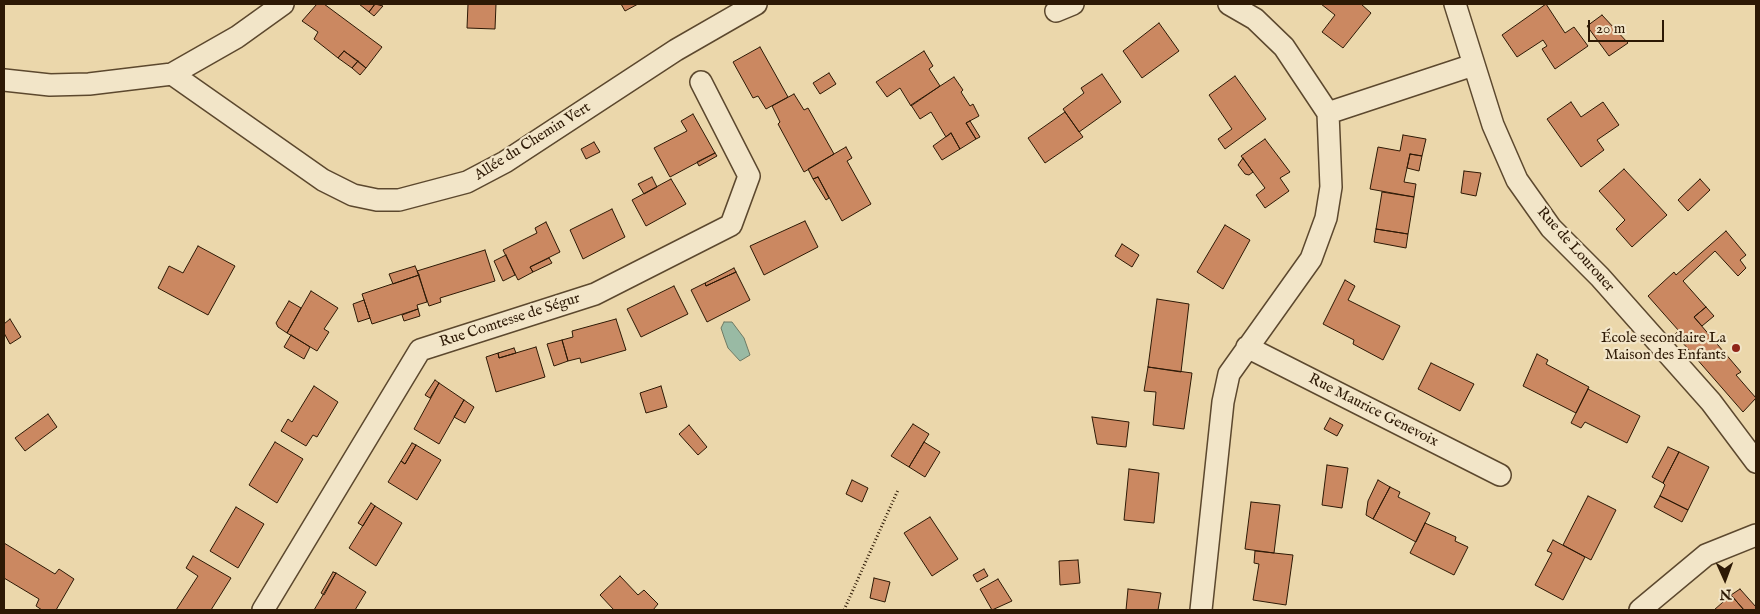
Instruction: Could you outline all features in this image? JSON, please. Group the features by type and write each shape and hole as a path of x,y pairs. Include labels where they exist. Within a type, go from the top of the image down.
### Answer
{"street":[{"path":"4,80 50,85 88,84 172,74 238,37 283,4"},
{"name":"Allée du Chemin Vert","path":"172,74 323,180 353,195 377,200 399,200 467,182 505,162 676,50 756,4"},
{"path":"1201,610 1224,402 1229,374 1311,259 1326,218 1330,188 1328,113 1284,47 1255,19 1229,4"},
{"name":"Rue de Lourouer","path":"1456,4 1473,65 1493,125 1517,180 1551,228 1600,278 1711,402 1756,462"},
{"path":"1328,113 1473,65"},
{"name":"Rue Comtesse de Ségur","path":"263,610 420,350 595,294 730,225 749,176 701,82"},
{"name":"Rue Maurice Genevoix","path":"1248,347 1500,475"},
{"path":"1640,610 1706,555 1756,535"}],"path":[{"path":"844,610 898,490"}],"shaded area":[{"path":"724,322 732,322 744,338 750,355 740,361 728,348 721,328"}],"building":[{"path":"317,4 324,4 382,47 366,68 344,51 338,58 314,39 318,32 302,21"},
{"path":"359,4 375,4 369,12"},
{"path":"375,4 383,6 374,16 369,12"},
{"path":"468,4 496,4 495,29 467,28"},
{"path":"621,4 638,4 625,11"},
{"path":"1321,4 1361,4 1371,13 1343,48 1322,32 1335,15"},
{"path":"1546,4 1565,33 1574,27 1588,46 1555,69 1542,49 1547,46 1543,40 1517,57 1502,35"},
{"path":"1602,15 1628,43 1609,56 1587,26"},
{"path":"1159,23 1179,51 1142,78 1123,51"},
{"path":"760,47 788,97 766,109 758,96 753,98 733,62"},
{"path":"344,51 358,61 352,68 338,58"},
{"path":"924,51 933,66 929,69 940,86 911,106 900,88 887,97 876,82"},
{"path":"358,61 366,68 360,75 352,68"},
{"path":"829,73 836,84 820,94 813,83"},
{"path":"1102,74 1121,102 1079,132 1063,109 1084,93 1081,88"},
{"path":"1235,76 1266,119 1225,149 1218,139 1232,129 1209,95"},
{"path":"954,77 963,90 961,92 970,106 973,104 979,116 966,123 976,139 960,149 951,133 946,137 931,112 920,119 911,105"},
{"path":"794,94 804,110 808,108 834,154 804,172 778,124 780,122 772,106"},
{"path":"1571,102 1581,117 1603,102 1619,125 1597,140 1604,150 1581,167 1547,119"},
{"path":"1065,112 1083,137 1045,163 1028,138"},
{"path":"693,114 715,153 670,177 654,148 687,131 681,121"},
{"path":"970,121 980,137 976,139 966,123"},
{"path":"951,133 960,149 942,160 933,146"},
{"path":"1403,135 1426,139 1422,156 1410,154 1404,182 1416,184 1414,197 1370,189 1378,147 1400,151"},
{"path":"1265,139 1290,172 1280,178 1289,191 1265,208 1256,195 1265,188 1241,156"},
{"path":"594,142 600,152 586,159 581,149"},
{"path":"846,147 852,158 847,161 871,204 842,221 818,177 813,179 808,169"},
{"path":"715,153 717,156 699,166 697,162"},
{"path":"1410,154 1422,156 1419,171 1407,168"},
{"path":"1243,158 1253,172 1249,175 1245,174 1238,165"},
{"path":"1624,169 1667,215 1632,247 1616,229 1625,220 1599,191"},
{"path":"1464,171 1481,173 1476,196 1461,193"},
{"path":"652,177 657,187 644,194 638,184"},
{"path":"818,177 829,198 826,200 813,179"},
{"path":"671,179 686,204 646,226 632,200"},
{"path":"1700,179 1710,190 1688,211 1678,200"},
{"path":"1382,192 1414,197 1408,234 1376,229"},
{"path":"612,209 625,237 583,259 570,230"},
{"path":"805,221 818,247 764,275 750,246"},
{"path":"546,222 560,252 530,267 533,272 518,280 503,250 537,233 535,228"},
{"path":"1225,225 1250,240 1223,289 1197,272"},
{"path":"1376,229 1408,234 1406,248 1374,242"},
{"path":"1726,231 1746,255 1740,260 1746,268 1738,276 1715,251 1683,281 1706,307 1694,317 1741,372 1736,375 1756,398 1743,412 1675,334 1679,331 1648,296 1674,272 1676,275"},
{"path":"1122,244 1139,255 1132,267 1115,256"},
{"path":"198,246 235,266 208,315 158,288 169,266 183,273"},
{"path":"485,250 495,281 440,298 441,302 429,306 417,271"},
{"path":"506,255 515,275 503,281 494,261"},
{"path":"549,258 552,263 533,272 530,267"},
{"path":"415,266 419,275 393,284 389,274"},
{"path":"734,268 736,272 706,286 705,283"},
{"path":"736,272 750,300 707,322 691,290 705,283 706,286"},
{"path":"419,275 427,302 417,305 418,309 372,324 362,294"},
{"path":"1345,280 1355,286 1348,300 1400,326 1383,360 1353,344 1354,340 1323,324"},
{"path":"674,286 688,314 641,337 627,309"},
{"path":"311,291 338,308 324,329 329,332 317,351 287,333"},
{"path":"1157,299 1189,304 1181,372 1148,367"},
{"path":"364,300 370,318 358,322 353,304"},
{"path":"289,301 301,308 287,333 278,327 276,323"},
{"path":"1706,307 1714,316 1702,326 1694,317"},
{"path":"418,309 420,316 404,321 402,315"},
{"path":"10,319 21,337 10,344 4,333 4,324"},
{"path":"616,319 626,350 581,363 580,358 568,361 562,340 573,337 572,331"},
{"path":"291,335 310,347 304,359 284,347"},
{"path":"562,340 568,361 554,366 547,344"},
{"path":"536,347 545,377 496,392 486,357 498,353 499,358"},
{"path":"514,348 516,353 499,358 498,353"},
{"path":"1537,354 1548,360 1546,364 1589,387 1576,413 1523,386"},
{"path":"1431,363 1474,384 1460,411 1418,389"},
{"path":"1148,367 1192,373 1184,429 1153,425 1156,392 1144,391"},
{"path":"435,380 439,383 430,398 425,395"},
{"path":"439,383 464,400 439,444 414,429"},
{"path":"314,386 338,402 317,437 313,435 306,446 281,431 288,419 292,422"},
{"path":"661,386 667,407 646,413 640,393"},
{"path":"1588,389 1640,416 1627,443 1585,422 1581,428 1571,423"},
{"path":"464,400 474,407 465,423 454,417"},
{"path":"48,414 57,427 25,451 15,438"},
{"path":"1092,417 1129,422 1126,447 1097,444"},
{"path":"1330,418 1343,425 1337,436 1324,429"},
{"path":"913,424 929,434 909,467 891,456"},
{"path":"689,425 707,447 698,455 679,434"},
{"path":"275,442 303,459 277,503 249,485"},
{"path":"924,442 940,452 925,477 909,467"},
{"path":"412,443 416,445 405,464 401,461"},
{"path":"416,445 441,460 417,500 388,482 401,461 405,464"},
{"path":"1668,447 1679,452 1663,483 1652,477"},
{"path":"1679,452 1709,467 1688,510 1660,496 1665,485 1663,483"},
{"path":"1327,465 1348,468 1342,508 1322,505"},
{"path":"1129,469 1159,473 1154,523 1124,520"},
{"path":"852,480 868,488 862,502 846,494"},
{"path":"1378,480 1390,487 1373,519 1366,515 1368,501"},
{"path":"1390,487 1400,492 1398,497 1430,513 1416,542 1373,519"},
{"path":"1588,496 1616,510 1591,560 1563,545"},
{"path":"1660,496 1688,510 1682,522 1654,507"},
{"path":"1251,502 1280,505 1274,553 1245,549"},
{"path":"371,503 375,506 363,526 358,523"},
{"path":"375,506 402,523 376,566 349,548"},
{"path":"236,507 264,524 238,568 210,551"},
{"path":"930,517 958,559 932,576 904,533"},
{"path":"1425,523 1456,537 1455,541 1468,547 1454,575 1410,553"},
{"path":"1553,540 1585,557 1563,600 1535,585 1552,553 1547,551"},
{"path":"4,543 55,574 59,569 74,579 56,610 42,610 36,606 39,599 4,578"},
{"path":"1255,551 1293,555 1286,605 1253,600 1259,564 1254,563"},
{"path":"193,556 231,578 211,610 176,610 198,576 186,568"},
{"path":"1078,560 1080,583 1060,585 1059,561"},
{"path":"984,569 988,576 977,582 973,575"},
{"path":"333,572 336,573 324,595 321,593"},
{"path":"336,573 366,592 355,610 314,610"},
{"path":"620,576 638,595 644,590 658,604 653,610 614,610 600,595"},
{"path":"874,578 890,582 885,602 870,598"},
{"path":"998,579 1012,601 992,610 980,589"},
{"path":"1128,589 1161,593 1158,610 1126,610"},
{"path":"1740,589 1756,607 1756,610 1744,610 1731,595"},
{"path":"1731,595 1744,610 1714,610"}],"place":[{"name":"École secondaire La Maison des Enfants","path":"1736,348"}]}
